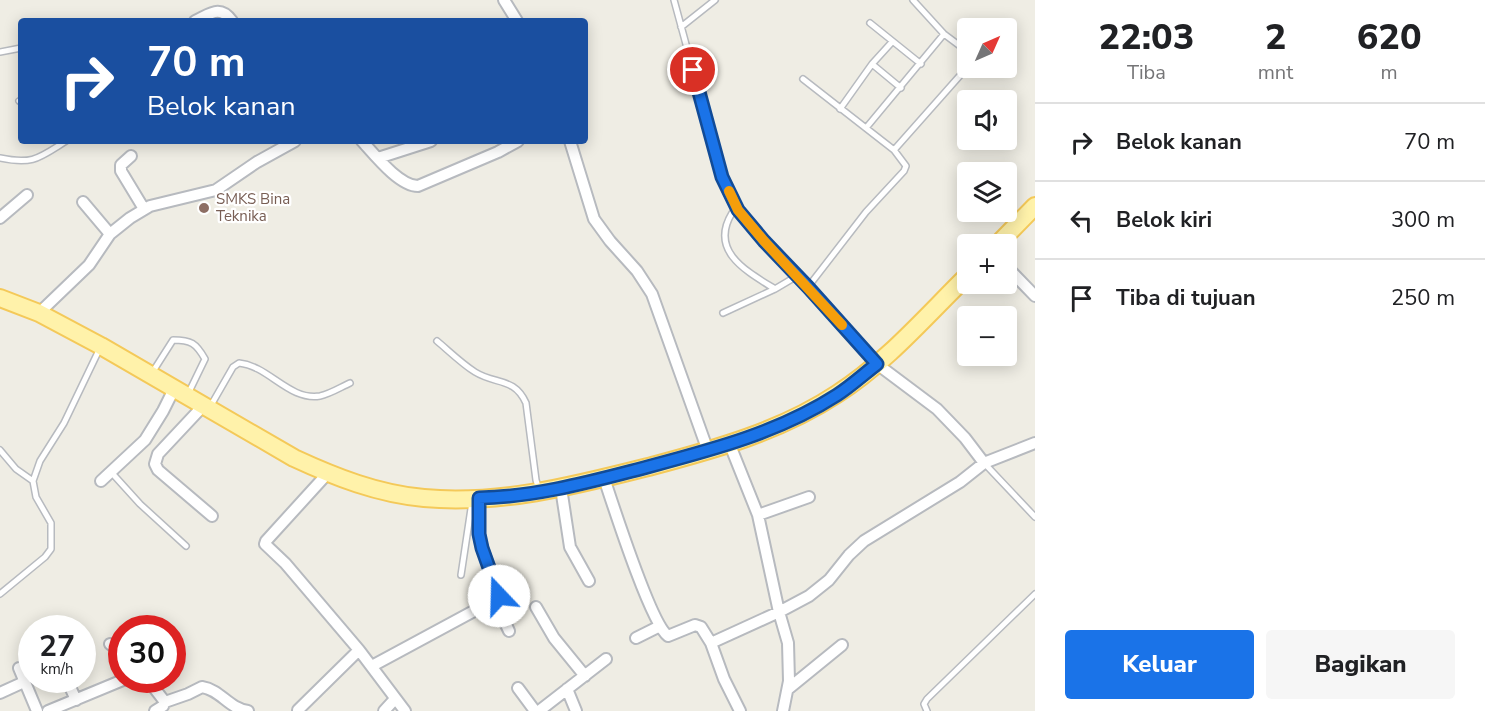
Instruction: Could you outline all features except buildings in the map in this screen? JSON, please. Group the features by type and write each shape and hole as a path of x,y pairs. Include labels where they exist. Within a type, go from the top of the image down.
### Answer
{"main road":[{"path":"1008,234 1035,206"},
{"path":"0,298 39,313 101,346 205,408 327,474 398,494 424,498 476,498 540,492 604,478 730,445 772,428 823,403 847,388 877,364 957,286"}],"street":[{"path":"504,0 513,18"},
{"path":"202,18 219,11 225,12 230,18"},
{"path":"39,313 89,265 110,234 144,209 167,201 216,190 287,144"},
{"path":"365,144 398,178 411,186 417,186 513,144"},
{"path":"378,158 422,144"},
{"path":"571,144 594,219 637,271 652,294 708,451"},
{"path":"131,156 122,165 121,171 144,209"},
{"path":"0,218 27,195"},
{"path":"83,202 110,234"},
{"path":"1017,277 1035,296"},
{"path":"877,364 937,409 954,425 984,463"},
{"path":"101,481 145,440 163,411 180,392"},
{"path":"205,408 158,454 155,464 158,470 212,516"},
{"path":"711,643 779,612 822,587 864,541 960,482 984,463 1035,442"},
{"path":"730,445 758,516 789,652 788,689 783,711"},
{"path":"327,474 265,544 285,563 359,650 405,711"},
{"path":"604,478 644,592 664,634 670,636 699,625 711,643 724,679 740,711"},
{"path":"561,488 570,547 589,581"},
{"path":"758,516 809,497"},
{"path":"372,666 495,601 499,593 485,560 479,534 476,498"},
{"path":"495,601 509,631"},
{"path":"536,607 554,638 585,676"},
{"path":"636,638 660,626"},
{"path":"788,689 842,645"},
{"path":"298,710 359,650"},
{"path":"518,688 537,711 606,659"},
{"path":"0,693 18,685"},
{"path":"48,711 108,686"},
{"path":"154,711 163,706 165,702 202,687 222,696 233,707 248,711"},
{"path":"567,689 576,711"},
{"path":"29,693 37,711"},
{"path":"73,693 76,700"},
{"path":"158,693 165,702"},
{"path":"384,711 395,699"}],"lane":[{"path":"674,0 722,177 738,210 877,364"},
{"path":"681,27 715,0"},
{"path":"913,0 944,34 957,44"},
{"path":"870,23 921,64"},
{"path":"866,128 944,34"},
{"path":"840,109 872,64 892,42"},
{"path":"0,52 18,49"},
{"path":"872,64 901,88"},
{"path":"894,150 958,78"},
{"path":"802,80 894,150 906,166 866,212 808,287"},
{"path":"0,158 24,162 36,160 61,144"},
{"path":"738,210 732,213 726,224 725,244 730,255 750,273 775,289"},
{"path":"723,313 797,276"},
{"path":"151,375 173,340 188,340 199,349 205,359 180,392"},
{"path":"437,341 475,372 486,378 508,383 521,394 528,416 536,480 540,492"},
{"path":"0,594 45,557 51,549 51,523 36,496 33,481 40,461 64,423 101,346"},
{"path":"205,408 239,363 259,368 296,392 308,396 322,396 350,382"},
{"path":"0,450 16,469 33,481"},
{"path":"984,463 1035,517"},
{"path":"111,472 140,504 186,546"},
{"path":"461,575 476,498"},
{"path":"927,711 924,704 927,699 1035,594"}],"slow traffic":[{"path":"729,191 738,210 764,241 842,325"}],"place":[{"name":"SMKS Bina Teknika","path":"204,208"}],"route":[{"path":"499,596 485,560 479,534 479,498 540,492 730,445 823,403 847,388 877,364 738,210 722,177 693,70"}]}
